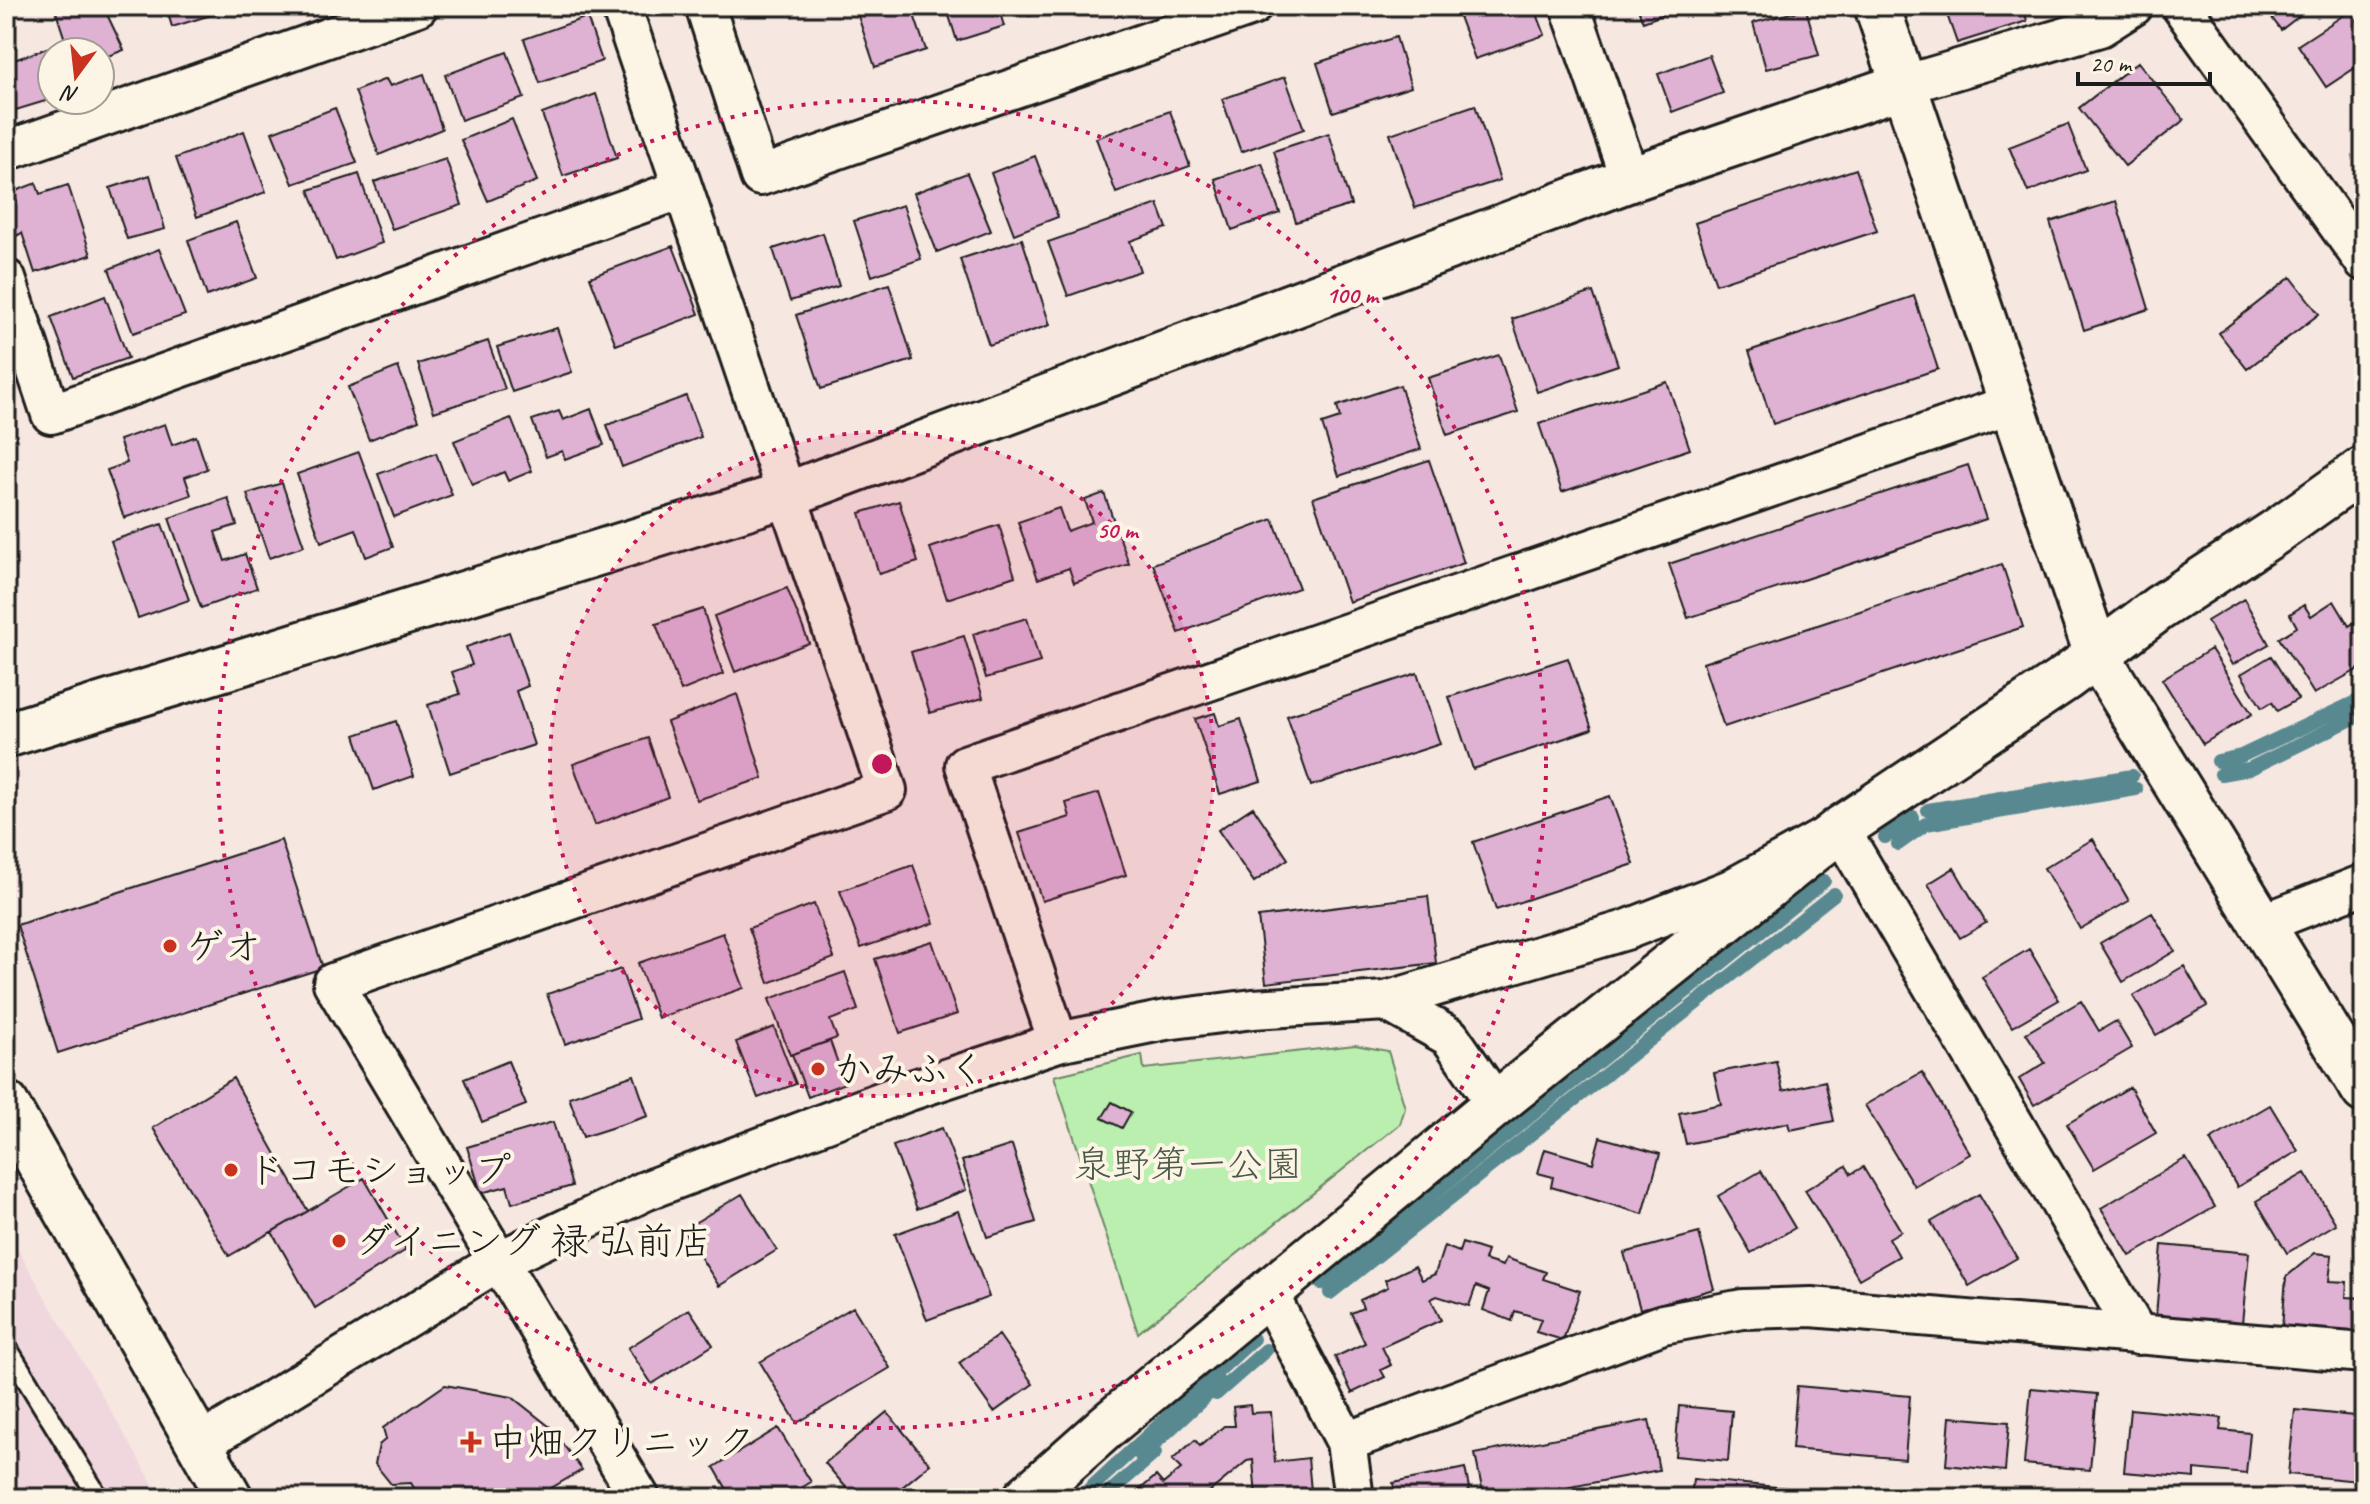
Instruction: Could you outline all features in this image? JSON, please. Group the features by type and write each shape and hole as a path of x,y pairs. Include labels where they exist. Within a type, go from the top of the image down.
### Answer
{"street":[{"path":"6,151 418,6"},
{"path":"621,6 887,790 333,983 640,1498"},
{"path":"705,6 760,176 1252,6"},
{"path":"1570,6 1630,179"},
{"path":"1877,6 2097,655 2364,1090"},
{"path":"6,735 789,494 1630,179 1904,85 2100,27 2133,6"},
{"path":"2181,6 2364,261"},
{"path":"6,279 51,414 682,189"},
{"path":"1058,1042 965,765 2012,404"},
{"path":"1026,1498 1108,1425 1496,1104 1840,829 2364,469"},
{"path":"200,1444 499,1261 645,1191 909,1091 1058,1042 1166,1020 1386,1001 1626,930 1731,889 1840,829"},
{"path":"1840,829 2138,1335"},
{"path":"2262,924 2364,884"},
{"path":"1386,1001 1450,1037 1496,1104"},
{"path":"6,1104 230,1498"},
{"path":"1268,1293 1346,1442 1354,1498"},
{"path":"1346,1442 1663,1324 1743,1309 1811,1307 2364,1353"}],"lane":[{"path":"6,1346 99,1498"}],"shaded area":[{"path":"6,1229 161,1498 6,1498"}],"green space":[{"name":"泉野第一公園","path":"1355,1045 1388,1051 1405,1108 1400,1124 1138,1333 1054,1076 1142,1055 1144,1069"}],"building":[{"path":"62,6 103,6 124,50 116,53 116,36 64,36 55,9"},
{"path":"166,6 240,6 172,27"},
{"path":"911,6 926,50 875,67 855,7"},
{"path":"946,6 998,6 1004,26 957,41"},
{"path":"1026,6 1061,6 1029,16"},
{"path":"1472,6 1534,6 1545,35 1475,59 1457,11"},
{"path":"1637,6 1687,6 1643,22"},
{"path":"1944,6 2023,6 2027,21 1957,43"},
{"path":"2263,6 2312,6 2281,30"},
{"path":"1806,9 1819,55 1766,69 1753,23"},
{"path":"2350,11 2364,31 2364,62 2326,87 2298,45"},
{"path":"587,17 602,61 540,83 524,39"},
{"path":"1396,37 1411,87 1333,112 1317,63"},
{"path":"36,52 36,104 6,113 6,63"},
{"path":"507,52 524,98 461,120 445,75"},
{"path":"1709,55 1723,93 1672,112 1658,74"},
{"path":"2138,62 2184,120 2125,166 2079,108"},
{"path":"424,74 442,129 379,155 355,91 386,79 390,86"},
{"path":"1285,77 1304,129 1241,152 1222,99"},
{"path":"596,94 617,158 563,176 542,114"},
{"path":"1475,105 1500,180 1415,208 1390,134"},
{"path":"335,108 357,163 293,184 272,132"},
{"path":"1170,111 1190,166 1116,193 1096,138"},
{"path":"512,119 537,181 488,201 461,140"},
{"path":"2068,124 2086,170 2028,192 2009,147"},
{"path":"244,131 266,192 197,217 176,158"},
{"path":"1329,133 1351,205 1296,222 1274,151"},
{"path":"1035,156 1058,217 1014,234 991,173"},
{"path":"446,159 462,205 392,229 374,182"},
{"path":"1262,163 1280,213 1232,230 1215,179"},
{"path":"1856,169 1877,231 1716,284 1695,223"},
{"path":"967,173 991,231 937,252 914,193"},
{"path":"359,174 382,243 336,260 309,190"},
{"path":"150,175 165,229 127,239 110,188"},
{"path":"36,183 40,194 68,185 91,255 35,273 22,233 16,236 6,206 17,202 13,192"},
{"path":"2116,201 2149,309 2084,330 2050,222"},
{"path":"1158,204 1167,228 1130,241 1140,271 1068,296 1048,242"},
{"path":"903,205 921,259 872,276 854,221"},
{"path":"236,222 257,278 207,296 188,240"},
{"path":"823,233 839,286 790,301 773,249"},
{"path":"1022,239 1050,325 989,345 960,259"},
{"path":"673,246 699,314 616,345 590,277"},
{"path":"159,249 185,315 133,333 109,269"},
{"path":"2291,277 2319,314 2247,369 2219,333"},
{"path":"889,284 913,360 821,389 796,315"},
{"path":"1593,292 1618,365 1537,392 1512,319"},
{"path":"105,296 128,358 73,377 51,317"},
{"path":"1914,296 1938,369 1773,424 1749,351"},
{"path":"557,328 572,372 512,392 497,347"},
{"path":"488,341 505,389 434,412 418,364"},
{"path":"1499,355 1518,412 1447,435 1428,378"},
{"path":"398,367 419,420 369,440 348,387"},
{"path":"1667,382 1690,449 1562,492 1539,424"},
{"path":"1400,385 1421,449 1339,476 1322,424 1340,418 1337,406"},
{"path":"686,396 701,437 622,467 607,425"},
{"path":"591,409 604,445 565,459 562,451 546,457 532,420 559,411 563,420"},
{"path":"511,418 532,471 508,481 504,472 472,485 454,441"},
{"path":"165,424 172,445 196,436 207,469 185,477 191,495 124,518 107,470 127,463 119,440"},
{"path":"359,452 393,547 366,557 356,529 321,542 297,474"},
{"path":"436,453 452,495 394,517 378,474"},
{"path":"1429,460 1464,563 1349,602 1313,498"},
{"path":"1968,465 1986,519 1688,618 1669,564"},
{"path":"282,483 304,546 269,558 247,494"},
{"path":"1104,493 1129,564 1074,583 1069,568 1038,579 1018,522 1059,508 1067,531 1092,522 1085,500"},
{"path":"228,498 237,525 215,532 225,561 245,554 257,588 201,608 169,518"},
{"path":"899,501 918,562 879,574 860,513"},
{"path":"1273,519 1299,588 1179,633 1153,564"},
{"path":"162,524 189,600 138,618 111,541"},
{"path":"999,525 1015,576 947,599 930,548"},
{"path":"2002,564 2023,627 1724,727 1703,663"},
{"path":"787,588 809,643 735,672 714,616"},
{"path":"2244,599 2269,644 2232,665 2207,621"},
{"path":"2334,601 2349,626 2358,620 2364,629 2364,666 2314,694 2279,638 2297,627 2290,614 2304,605 2311,616"},
{"path":"703,609 723,674 681,691 656,624"},
{"path":"1027,618 1040,662 986,678 973,634"},
{"path":"509,632 528,686 516,691 534,745 450,773 428,705 460,694 452,672 472,665 466,647"},
{"path":"964,636 983,698 930,713 911,652"},
{"path":"2211,649 2252,714 2203,744 2162,679"},
{"path":"2271,656 2298,699 2277,711 2272,702 2262,708 2241,674"},
{"path":"1568,658 1592,729 1473,769 1449,697"},
{"path":"1417,673 1440,744 1311,786 1287,716"},
{"path":"737,694 763,778 697,800 667,722"},
{"path":"1215,713 1219,726 1241,719 1261,781 1220,794 1195,719"},
{"path":"396,721 414,776 374,790 355,735"},
{"path":"648,738 668,797 595,825 573,764"},
{"path":"1099,793 1126,875 1042,901 1019,833 1070,817 1066,803"},
{"path":"1610,796 1634,864 1496,910 1473,842"},
{"path":"1253,807 1288,859 1254,882 1218,830"},
{"path":"2093,839 2129,901 2080,929 2044,868"},
{"name":"ゲオ","path":"281,840 323,968 58,1053 17,925"},
{"path":"913,865 934,923 861,948 840,891"},
{"path":"1954,868 1986,923 1960,938 1928,884"},
{"path":"1428,896 1436,963 1266,983 1258,917"},
{"path":"814,904 834,958 769,983 749,928"},
{"path":"2152,913 2175,951 2123,982 2100,943"},
{"path":"723,933 744,988 658,1018 638,963"},
{"path":"932,941 957,1014 900,1033 875,959"},
{"path":"2029,949 2059,1000 2012,1027 1982,977"},
{"path":"2184,966 2207,1006 2156,1035 2133,996"},
{"path":"621,969 638,1019 565,1044 547,994"},
{"path":"845,972 858,1010 830,1020 837,1038 790,1055 769,999"},
{"path":"2081,1001 2099,1031 2116,1021 2132,1048 2034,1105 2019,1079 2045,1063 2026,1033"},
{"path":"774,1027 796,1084 758,1098 736,1042"},
{"name":"かみふく","path":"830,1041 845,1083 808,1097 792,1054"},
{"path":"508,1061 526,1105 482,1122 464,1079"},
{"path":"1776,1061 1783,1091 1825,1081 1834,1121 1790,1130 1788,1123 1686,1144 1679,1113 1721,1104 1714,1073"},
{"path":"1922,1072 1970,1154 1914,1186 1865,1105"},
{"path":"634,1075 648,1116 583,1137 569,1097"},
{"name":"ドコモショップ","path":"233,1078 308,1211 229,1256 153,1128"},
{"path":"2130,1087 2156,1133 2094,1169 2067,1124"},
{"path":"1112,1102 1131,1112 1122,1128 1102,1118"},
{"path":"2270,1105 2298,1151 2237,1187 2210,1140"},
{"path":"553,1122 572,1186 512,1203 507,1186 481,1193 467,1147"},
{"path":"942,1128 966,1190 917,1209 893,1146"},
{"path":"1600,1137 1660,1154 1643,1214 1551,1187 1553,1177 1538,1173 1545,1149 1593,1163"},
{"path":"1012,1145 1036,1222 987,1237 962,1161"},
{"path":"2186,1158 2215,1207 2130,1256 2101,1208"},
{"path":"1846,1166 1851,1174 1863,1167 1901,1231 1889,1238 1899,1256 1859,1279 1805,1190"},
{"path":"1761,1171 1795,1228 1751,1253 1718,1196"},
{"path":"2305,1173 2336,1224 2287,1253 2256,1201"},
{"name":"ダイニング 禄 弘前店","path":"364,1178 406,1250 315,1308 272,1232"},
{"path":"742,1194 777,1250 719,1286 683,1230"},
{"path":"1979,1194 2017,1258 1969,1286 1931,1222"},
{"path":"958,1211 989,1297 927,1320 895,1234"},
{"path":"1699,1233 1714,1289 1640,1309 1624,1253"},
{"path":"1462,1243 1487,1251 1484,1260 1503,1266 1506,1258 1546,1272 1543,1279 1580,1291 1563,1340 1536,1332 1541,1319 1515,1311 1512,1321 1483,1310 1489,1291 1476,1286 1469,1306 1437,1296 1431,1299 1441,1320 1382,1347 1391,1365 1381,1370 1385,1377 1352,1393 1335,1357 1365,1343 1351,1313 1363,1308 1360,1300 1388,1287 1385,1280 1415,1266 1422,1280 1435,1274 1444,1246 1459,1252"},
{"path":"2162,1245 2249,1253 2242,1323 2156,1316"},
{"path":"2315,1253 2332,1255 2329,1281 2347,1282 2346,1297 2364,1298 2364,1336 2282,1328 2286,1277"},
{"path":"853,1307 890,1368 797,1423 760,1362"},
{"path":"689,1309 713,1345 652,1384 628,1348"},
{"path":"999,1335 1033,1384 994,1412 959,1363"},
{"name":"中畑クリニック","path":"445,1385 512,1397 550,1427 582,1470 534,1498 420,1498 411,1483 391,1484 375,1464 379,1445 386,1439 383,1428"},
{"path":"1797,1386 1910,1396 1905,1459 1792,1449"},
{"path":"2031,1388 2097,1394 2090,1470 2024,1464"},
{"path":"1250,1405 1251,1413 1271,1412 1275,1462 1308,1458 1311,1491 1278,1494 1279,1498 1256,1498 1253,1460 1247,1461 1202,1498 1142,1498 1137,1492 1156,1476 1163,1484 1181,1469 1172,1460 1195,1440 1200,1446 1224,1426 1235,1426 1233,1407"},
{"path":"1679,1406 1732,1411 1728,1461 1675,1456"},
{"path":"2130,1409 2222,1418 2220,1430 2250,1433 2246,1474 2195,1469 2195,1478 2124,1472"},
{"path":"2295,1410 2364,1417 2358,1481 2288,1474"},
{"path":"887,1412 930,1464 889,1498 855,1498 825,1463"},
{"path":"1950,1417 2009,1422 2005,1471 1946,1465"},
{"path":"1649,1420 1659,1470 1514,1498 1484,1498 1475,1454"},
{"path":"778,1428 811,1482 785,1498 732,1498 714,1467"},
{"path":"1465,1468 1471,1498 1396,1498 1393,1483"},
{"path":"1693,1479 1808,1490 1807,1498 1691,1498"}],"waterway":[{"path":"2218,761 2241,756 2364,698"},
{"path":"2221,774 2249,769 2364,713"},
{"path":"1928,810 2132,776"},
{"path":"1898,844 1926,824 2136,789"},
{"path":"1885,837 1913,817"},
{"path":"1321,1283 1824,881"},
{"path":"1330,1293 1834,894"},
{"path":"1080,1498 1253,1339"},
{"path":"1216,1394 1266,1350"},
{"path":"1141,1456 1220,1383"},
{"path":"1103,1498 1155,1453"}],"place":[{"name":"ゲオ","path":"170,946"},
{"name":"かみふく","path":"818,1069"},
{"name":"ドコモショップ","path":"231,1170"},
{"name":"ダイニング 禄 弘前店","path":"339,1241"},
{"name":"中畑クリニック","path":"471,1442"}]}
